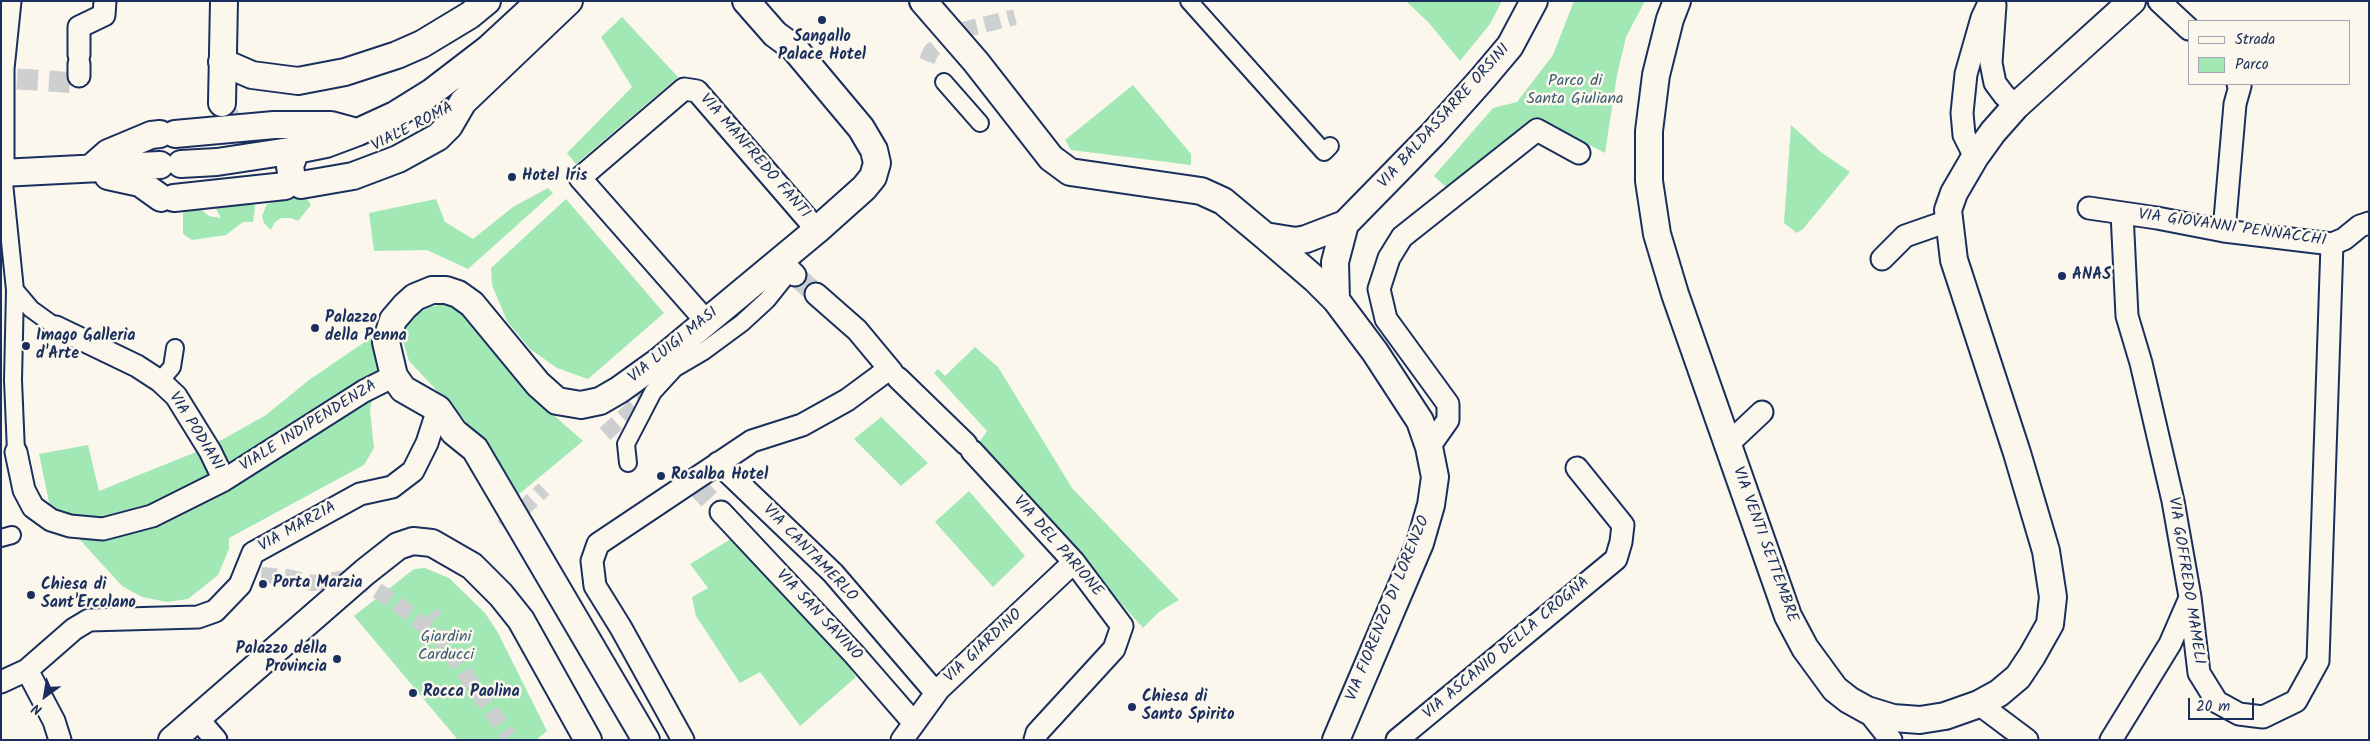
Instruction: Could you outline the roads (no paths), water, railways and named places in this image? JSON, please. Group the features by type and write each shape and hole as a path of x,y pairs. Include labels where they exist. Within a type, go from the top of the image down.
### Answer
{"street":[{"path":"10,1 2,173 15,290 13,380 16,452"},
{"path":"79,65 79,27 104,15 105,1"},
{"path":"222,103 224,1"},
{"path":"222,62 252,75 298,81 345,72 397,56 422,44 470,15 487,1"},
{"path":"91,168 109,176 140,183 168,198 285,186 298,165 326,144 395,115 432,92 488,49 540,1"},
{"name":"VIALE ROMA","path":"298,165 343,160 384,147 463,102 569,1"},
{"name":"VIA LUIGI MASI","path":"394,376 386,342 393,320 415,297 432,290 446,290 458,294 472,304 538,384 557,401 581,405 600,401 619,390 706,320 789,268 817,230 864,188 873,177 877,163 874,150 861,128 794,48 775,34 746,1"},
{"name":"VIA LUIGI MASI","path":"765,1 785,26 794,48"},
{"name":"VIA FIORENZO DI LORENZO","path":"923,1 976,62 1050,158 1070,172 1201,191 1223,201 1265,236 1336,300 1375,352 1420,421 1429,447 1435,477 1431,505 1420,543 1336,740"},
{"path":"1189,1 1324,152 1330,146"},
{"name":"VIA BALDASSARRE ORSINI","path":"1265,236 1296,241 1306,240 1345,224 1433,134 1510,46 1534,1"},
{"name":"VIA VENTI SETTEMBRE","path":"1677,1 1670,18 1656,75 1649,131 1649,180 1660,243 1675,294 1788,616 1805,648 1835,689 1867,710 1893,718 1920,720 1945,716 1978,704 1999,693 2018,677 2050,624 2053,597 2046,551 1954,260 1948,210 1954,193 1975,157 1993,132 2016,106 2132,1"},
{"path":"1975,157 1964,135 1962,113 1965,83 1982,18 1990,1"},
{"path":"1995,1 1991,63 1995,83 2016,106"},
{"path":"2159,1 2188,27"},
{"path":"944,82 980,123"},
{"path":"2224,231 2235,104 2239,85"},
{"name":"VIA MANFREDO FANTI","path":"706,320 580,178 684,89 697,91 817,230"},
{"path":"91,168 108,153 152,135 274,125 331,126 358,132"},
{"path":"1429,447 1448,420 1448,404 1386,319 1379,289 1389,258 1402,237 1537,130 1579,154"},
{"path":"2,173 217,162 298,165"},
{"name":"VIA GIOVANNI PENNACCHI","path":"2089,208 2224,231 2332,244 2344,239 2360,226 2369,223"},
{"name":"VIA GOFFREDO MAMELI","path":"2122,213 2127,316 2141,363 2173,501 2190,597 2200,673 2217,702 2239,714 2263,717 2296,701 2318,661 2332,244"},
{"path":"1882,259 1905,236 1948,221"},
{"name":"VIA BALDASSARRE ORSINI","path":"1336,300 1335,262 1345,224"},
{"path":"628,463 626,444 653,392 675,368 704,351 742,324 767,300 789,268"},
{"name":"VIA PODIANI","path":"15,290 31,309 56,327 137,366 160,381 176,396 210,451 224,480"},
{"name":"VIA DEL PARIONE","path":"816,294 857,330 893,373 969,448 1074,562 1122,626 1114,649 1037,733 1035,740"},
{"path":"160,381 172,367 175,348"},
{"path":"683,740 596,586 592,561 598,544 664,500 694,483 718,463 752,441 802,425 893,373"},
{"name":"VIALE INDIPENDENZA","path":"16,452 24,490 33,507 51,520 70,526 103,529 152,516 224,480 364,391 394,376 403,389 438,409 454,432 475,449 646,740"},
{"name":"VIA MARZIA","path":"1,682 27,670 74,629 89,620 198,616 215,611 240,585 253,553 360,494 392,487 413,471 427,443 438,409"},
{"path":"1728,444 1762,412"},
{"name":"VIA CANTAMERLO","path":"718,463 833,573 936,693"},
{"name":"VIA ASCANIO DELLA CROGNA","path":"1398,740 1616,559 1623,525 1577,468"},
{"name":"VIA SAN SAVINO","path":"720,512 854,654 908,732"},
{"path":"172,740 365,572 398,546 414,541 432,543 472,566 501,595 521,620 588,740"},
{"name":"VIA GIARDINO","path":"908,732 936,693 1074,562"},
{"path":"2112,740 2170,644 2190,597"},
{"path":"27,670 54,721 60,740"},
{"path":"1978,704 2028,740"},
{"path":"1867,710 1891,740"},
{"path":"196,718 216,740"}],"tunnel":[{"path":"927,61 931,51 955,32 1015,17"},
{"path":"17,79 79,83 79,76"},
{"path":"223,111 239,136 252,147 293,167 305,166"},
{"path":"795,275 816,294"},
{"path":"605,434 653,390"},
{"path":"695,484 721,512"},
{"path":"503,527 544,489"},
{"path":"261,575 287,577 312,583 347,578 365,583 395,602 440,638 509,736"},
{"path":"432,613 436,618"}],"place":[{"name":"Sangallo Palace Hotel","path":"822,20"},
{"name":"Hotel Iris","path":"512,177"},
{"name":"ANAS","path":"2062,276"},
{"name":"Palazzo della Penna","path":"315,328"},
{"name":"Imago Galleria d'Arte","path":"26,346"},
{"name":"Rosalba Hotel","path":"661,476"},
{"name":"Porta Marzia","path":"263,584"},
{"name":"Chiesa di Sant'Ercolano","path":"31,595"},
{"name":"Palazzo della Provincia","path":"337,659"},
{"name":"Rocca Paolina","path":"413,693"},
{"name":"Chiesa di Santo Spirito","path":"1132,707"}],"park label":[{"name":"Parco di Santa Giuliana","path":"1575,91"},
{"name":"Giardini Carducci","path":"446,647"}]}
